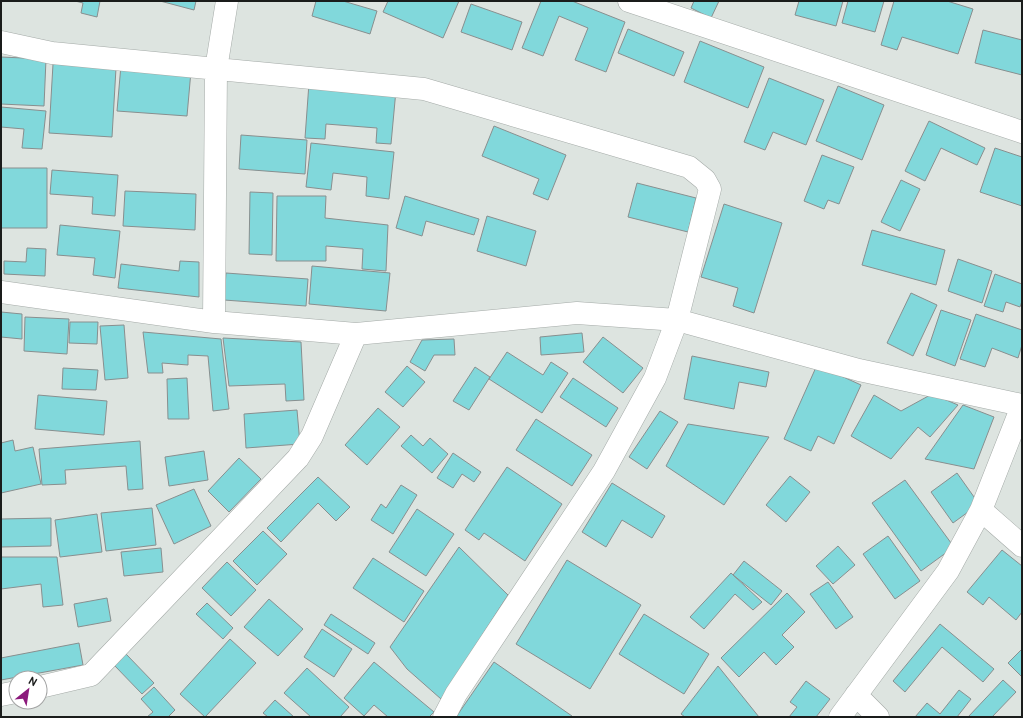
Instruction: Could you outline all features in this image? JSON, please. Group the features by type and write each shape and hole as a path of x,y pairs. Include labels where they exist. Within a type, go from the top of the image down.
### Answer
{"street":[{"path":"214,322 216,69 227,1"},
{"path":"629,1 1022,132"},
{"path":"1,42 52,53 424,89 689,167 705,180 710,189 677,320 655,378 604,471 456,694 444,717"},
{"path":"1,292 214,322 356,334 578,313 677,320 859,370 1022,405 981,510 948,572 840,717"},
{"path":"48,684 92,675 298,458 312,436 356,334"},
{"path":"981,510 1022,546"},
{"path":"856,695 878,717"}],"building":[{"path":"75,1 100,1 97,17 81,13 83,3"},
{"path":"160,1 196,1 194,10"},
{"path":"316,1 343,1 377,11 370,34 312,16"},
{"path":"388,1 459,1 443,38 383,12"},
{"path":"541,1 572,1 625,22 606,72 575,60 588,28 559,16 543,56 522,48"},
{"path":"694,1 719,1 711,18 691,8"},
{"path":"799,1 843,1 836,26 795,15"},
{"path":"848,1 884,1 875,32 842,23"},
{"path":"894,1 947,1 973,9 958,54 902,37 897,50 881,45"},
{"path":"471,4 522,22 512,50 461,32"},
{"path":"628,29 684,52 674,76 618,53"},
{"path":"983,30 1022,40 1022,75 975,63"},
{"path":"700,41 764,67 748,108 684,82"},
{"path":"1,57 46,59 44,106 1,104"},
{"path":"53,64 116,68 112,137 49,133"},
{"path":"121,65 191,71 187,116 117,111"},
{"path":"769,78 824,100 806,145 773,132 765,150 744,142"},
{"path":"309,83 396,90 391,144 376,143 377,128 326,124 325,139 305,138"},
{"path":"838,86 884,105 862,160 816,141"},
{"path":"1,107 46,111 42,149 22,148 24,129 1,127"},
{"path":"929,121 985,148 977,165 941,148 925,181 905,171"},
{"path":"494,126 566,155 548,200 533,194 539,179 482,156"},
{"path":"241,135 307,140 305,174 239,169"},
{"path":"311,143 394,152 389,199 366,196 367,177 333,173 331,190 306,187"},
{"path":"995,148 1022,157 1022,206 980,192"},
{"path":"822,155 854,167 839,204 828,200 824,209 804,201"},
{"path":"1,168 47,168 47,228 1,228"},
{"path":"52,170 118,175 115,216 92,214 93,197 50,194"},
{"path":"901,180 920,189 900,231 881,222"},
{"path":"637,183 696,198 688,232 628,217"},
{"path":"125,191 196,194 195,230 123,226"},
{"path":"250,192 273,193 272,255 249,254"},
{"path":"277,196 326,196 325,218 388,225 386,271 362,269 363,249 326,246 326,261 276,261"},
{"path":"405,196 479,219 474,235 426,221 422,236 396,228"},
{"path":"724,204 782,223 754,313 733,306 738,288 701,277"},
{"path":"487,216 536,231 526,266 477,251"},
{"path":"60,225 120,231 115,278 93,275 95,258 57,255"},
{"path":"872,230 945,250 936,285 862,265"},
{"path":"27,248 46,249 45,276 4,274 4,261 26,262"},
{"path":"958,259 992,271 982,303 948,291"},
{"path":"180,261 199,262 199,297 118,288 121,264 179,271"},
{"path":"312,266 390,273 386,311 309,304"},
{"path":"226,273 308,279 306,306 224,300"},
{"path":"995,274 1022,284 1022,301 1020,307 1006,302 1003,312 984,306"},
{"path":"911,293 937,305 913,356 887,343"},
{"path":"941,310 971,320 955,366 926,355"},
{"path":"1,312 22,314 22,339 1,337"},
{"path":"976,314 1022,330 1022,345 1018,358 992,348 985,367 960,359"},
{"path":"25,317 69,319 67,354 24,351"},
{"path":"70,322 98,322 97,344 69,343"},
{"path":"124,325 128,378 105,380 100,326"},
{"path":"143,332 221,339 229,409 213,411 208,356 188,355 188,365 162,363 163,373 148,373"},
{"path":"582,333 584,352 541,355 540,337"},
{"path":"603,337 643,368 623,393 583,362"},
{"path":"223,338 301,342 304,400 286,401 285,384 229,386"},
{"path":"454,339 455,355 434,355 425,371 410,362 422,340"},
{"path":"507,352 543,375 551,362 568,373 542,413 489,379"},
{"path":"692,356 769,372 766,387 739,382 734,409 684,399"},
{"path":"817,365 861,385 834,444 818,436 811,451 784,439"},
{"path":"407,366 425,382 403,407 385,392"},
{"path":"475,367 490,377 469,410 453,401"},
{"path":"63,368 98,370 96,390 62,389"},
{"path":"187,378 189,419 168,419 167,379"},
{"path":"573,378 618,408 606,427 560,397"},
{"path":"932,394 958,405 930,437 918,427 891,459 851,436 874,395 901,411"},
{"path":"38,395 107,401 104,435 35,429"},
{"path":"963,405 994,417 974,469 925,459"},
{"path":"378,408 400,427 367,465 345,445"},
{"path":"297,410 300,444 246,448 244,414"},
{"path":"660,411 678,422 647,469 629,457"},
{"path":"536,419 592,455 572,486 516,450"},
{"path":"688,424 769,437 724,505 666,466"},
{"path":"411,435 423,446 430,438 448,454 432,473 401,446"},
{"path":"13,440 15,451 33,447 41,484 1,493 1,443"},
{"path":"140,441 143,489 128,490 126,466 65,470 66,484 42,485 39,449"},
{"path":"204,451 208,480 169,486 165,457"},
{"path":"453,453 481,472 474,482 462,474 453,488 437,478"},
{"path":"239,458 261,479 229,512 208,491"},
{"path":"507,467 562,504 525,561 484,533 479,540 465,530"},
{"path":"957,473 979,504 953,523 931,492"},
{"path":"790,476 810,492 786,522 766,505"},
{"path":"318,477 350,507 336,521 318,503 281,542 267,528"},
{"path":"905,480 954,547 921,571 872,503"},
{"path":"612,483 665,516 652,538 622,520 606,547 582,532"},
{"path":"401,485 417,495 393,534 371,520 381,504 386,508"},
{"path":"194,489 211,526 174,544 156,505"},
{"path":"152,508 156,545 106,551 101,513"},
{"path":"417,509 454,534 426,576 389,552"},
{"path":"97,514 102,552 60,557 55,520"},
{"path":"51,518 51,546 1,547 1,519"},
{"path":"263,531 287,554 257,585 233,561"},
{"path":"888,536 920,581 895,599 863,554"},
{"path":"838,546 855,565 833,584 816,566"},
{"path":"459,547 508,595 441,699 407,669 390,647"},
{"path":"161,548 163,572 124,576 121,552"},
{"path":"1002,550 1022,566 1022,612 1016,620 989,597 983,605 967,592"},
{"path":"1,557 57,557 63,605 43,607 41,584 1,589"},
{"path":"373,558 424,591 404,622 353,588"},
{"path":"567,560 641,605 590,689 516,644"},
{"path":"744,561 782,591 771,605 733,575"},
{"path":"227,562 256,590 231,616 202,588"},
{"path":"731,573 762,602 753,610 735,594 704,629 690,617"},
{"path":"828,582 853,617 836,629 810,594"},
{"path":"787,593 805,612 782,635 794,647 776,665 764,652 739,677 721,658"},
{"path":"107,598 111,621 78,627 74,604"},
{"path":"269,599 303,629 278,656 244,627"},
{"path":"207,603 233,628 223,639 196,614"},
{"path":"331,614 375,643 368,654 324,625"},
{"path":"644,614 709,654 684,694 619,654"},
{"path":"940,624 994,669 983,682 942,647 905,692 893,681"},
{"path":"322,629 352,649 334,677 304,657"},
{"path":"230,639 256,663 205,717 180,694"},
{"path":"79,643 83,665 48,671 48,670 8,670 8,679 1,680 1,658"},
{"path":"1022,649 1022,677 1008,663"},
{"path":"126,654 154,683 142,694 114,665"},
{"path":"374,662 434,712 429,717 388,717 374,705 364,716 344,698"},
{"path":"494,662 572,716 456,717"},
{"path":"718,666 759,717 685,717 681,714"},
{"path":"307,668 349,707 340,717 311,717 284,693"},
{"path":"1003,680 1016,692 992,717 968,717"},
{"path":"806,681 830,699 816,717 789,717 797,707 790,702"},
{"path":"154,687 175,710 168,717 147,717 153,712 141,699"},
{"path":"959,690 971,699 957,717 915,717 927,703 940,714"},
{"path":"275,700 294,717 268,717 263,713"}]}
